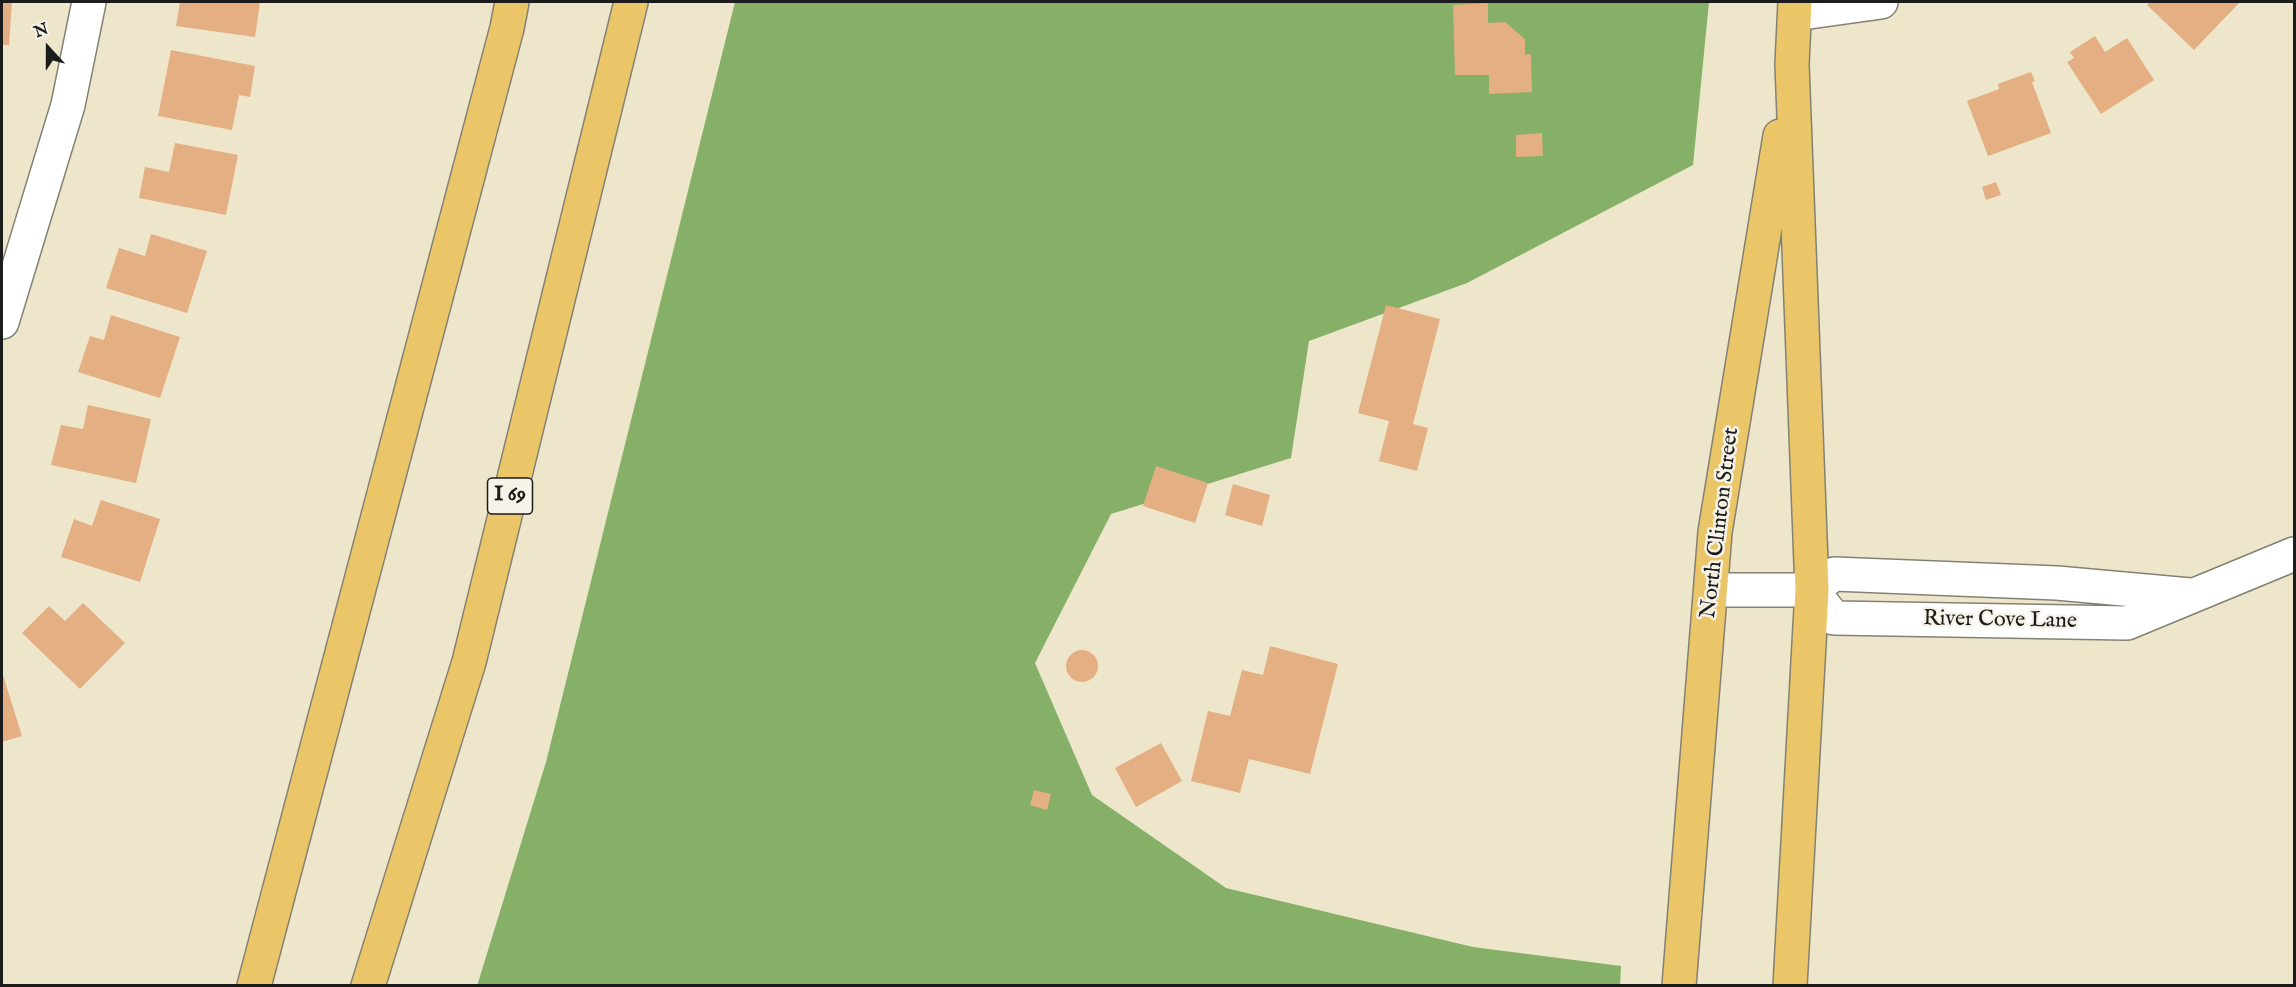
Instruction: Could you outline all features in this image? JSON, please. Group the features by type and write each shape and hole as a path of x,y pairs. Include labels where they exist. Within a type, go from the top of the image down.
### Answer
{"main road":[{"path":"254,986 512,2"},
{"name":"I 69","path":"368,986 469,662 631,2"},
{"name":"North Clinton Street","path":"1790,986 1812,590 1792,64 1795,8"},
{"name":"North Clinton Street","path":"1679,986 1715,532 1792,64"}],"street":[{"path":"2,322 68,105 89,2"},
{"path":"1795,8 1881,2"},
{"name":"River Cove Lane","path":"2195,596 2057,583 1834,574 1812,590 1834,618 2127,623 2195,596 2295,554"},
{"path":"1711,590 1812,590"}],"green space":[{"path":"735,2 1709,2 1693,165 1467,283 1309,341 1291,458 1111,514 1035,663 1092,795 1226,888 1473,947 1621,966 1620,985 477,986 546,762"}],"building":[{"path":"2,2 12,2 9,45 2,45"},
{"path":"180,2 260,2 255,37 176,26"},
{"path":"2150,2 2240,2 2194,50 2147,5"},
{"path":"1488,3 1488,23 1505,22 1525,39 1525,55 1531,54 1532,92 1489,94 1489,75 1455,75 1453,5"},
{"path":"2095,36 2105,52 2127,38 2154,80 2101,114 2067,62 2074,58 2070,52"},
{"path":"171,50 255,66 250,97 239,95 232,130 158,116"},
{"path":"2031,72 2035,81 2032,82 2051,133 1988,156 1967,101 1999,89 1998,84"},
{"path":"1542,133 1543,156 1516,157 1516,135"},
{"path":"175,143 238,155 226,215 139,198 145,167 169,172"},
{"path":"1996,182 2001,195 1986,200 1982,187"},
{"path":"151,234 207,251 187,313 106,288 119,248 145,256"},
{"path":"1386,305 1440,319 1413,424 1428,428 1417,471 1379,461 1389,421 1358,413"},
{"path":"111,315 180,337 160,398 78,372 90,336 104,340"},
{"path":"88,405 151,419 136,483 51,465 61,425 83,429"},
{"path":"1156,466 1208,483 1195,523 1143,506"},
{"path":"1233,484 1270,495 1262,526 1225,515"},
{"path":"101,500 160,519 140,582 61,557 74,519 92,526"},
{"path":"83,603 125,643 80,689 22,633 49,606 65,621"},
{"path":"1270,646 1338,664 1310,774 1249,759 1240,793 1191,781 1208,711 1230,716 1242,670 1263,675"},
{"path":"1082,650 1093,655 1098,666 1093,677 1082,682 1071,677 1066,666 1071,655"},
{"path":"2,672 22,736 2,742"},
{"path":"1161,743 1182,781 1136,807 1115,768"},
{"path":"1034,790 1051,794 1047,810 1030,805"}]}
